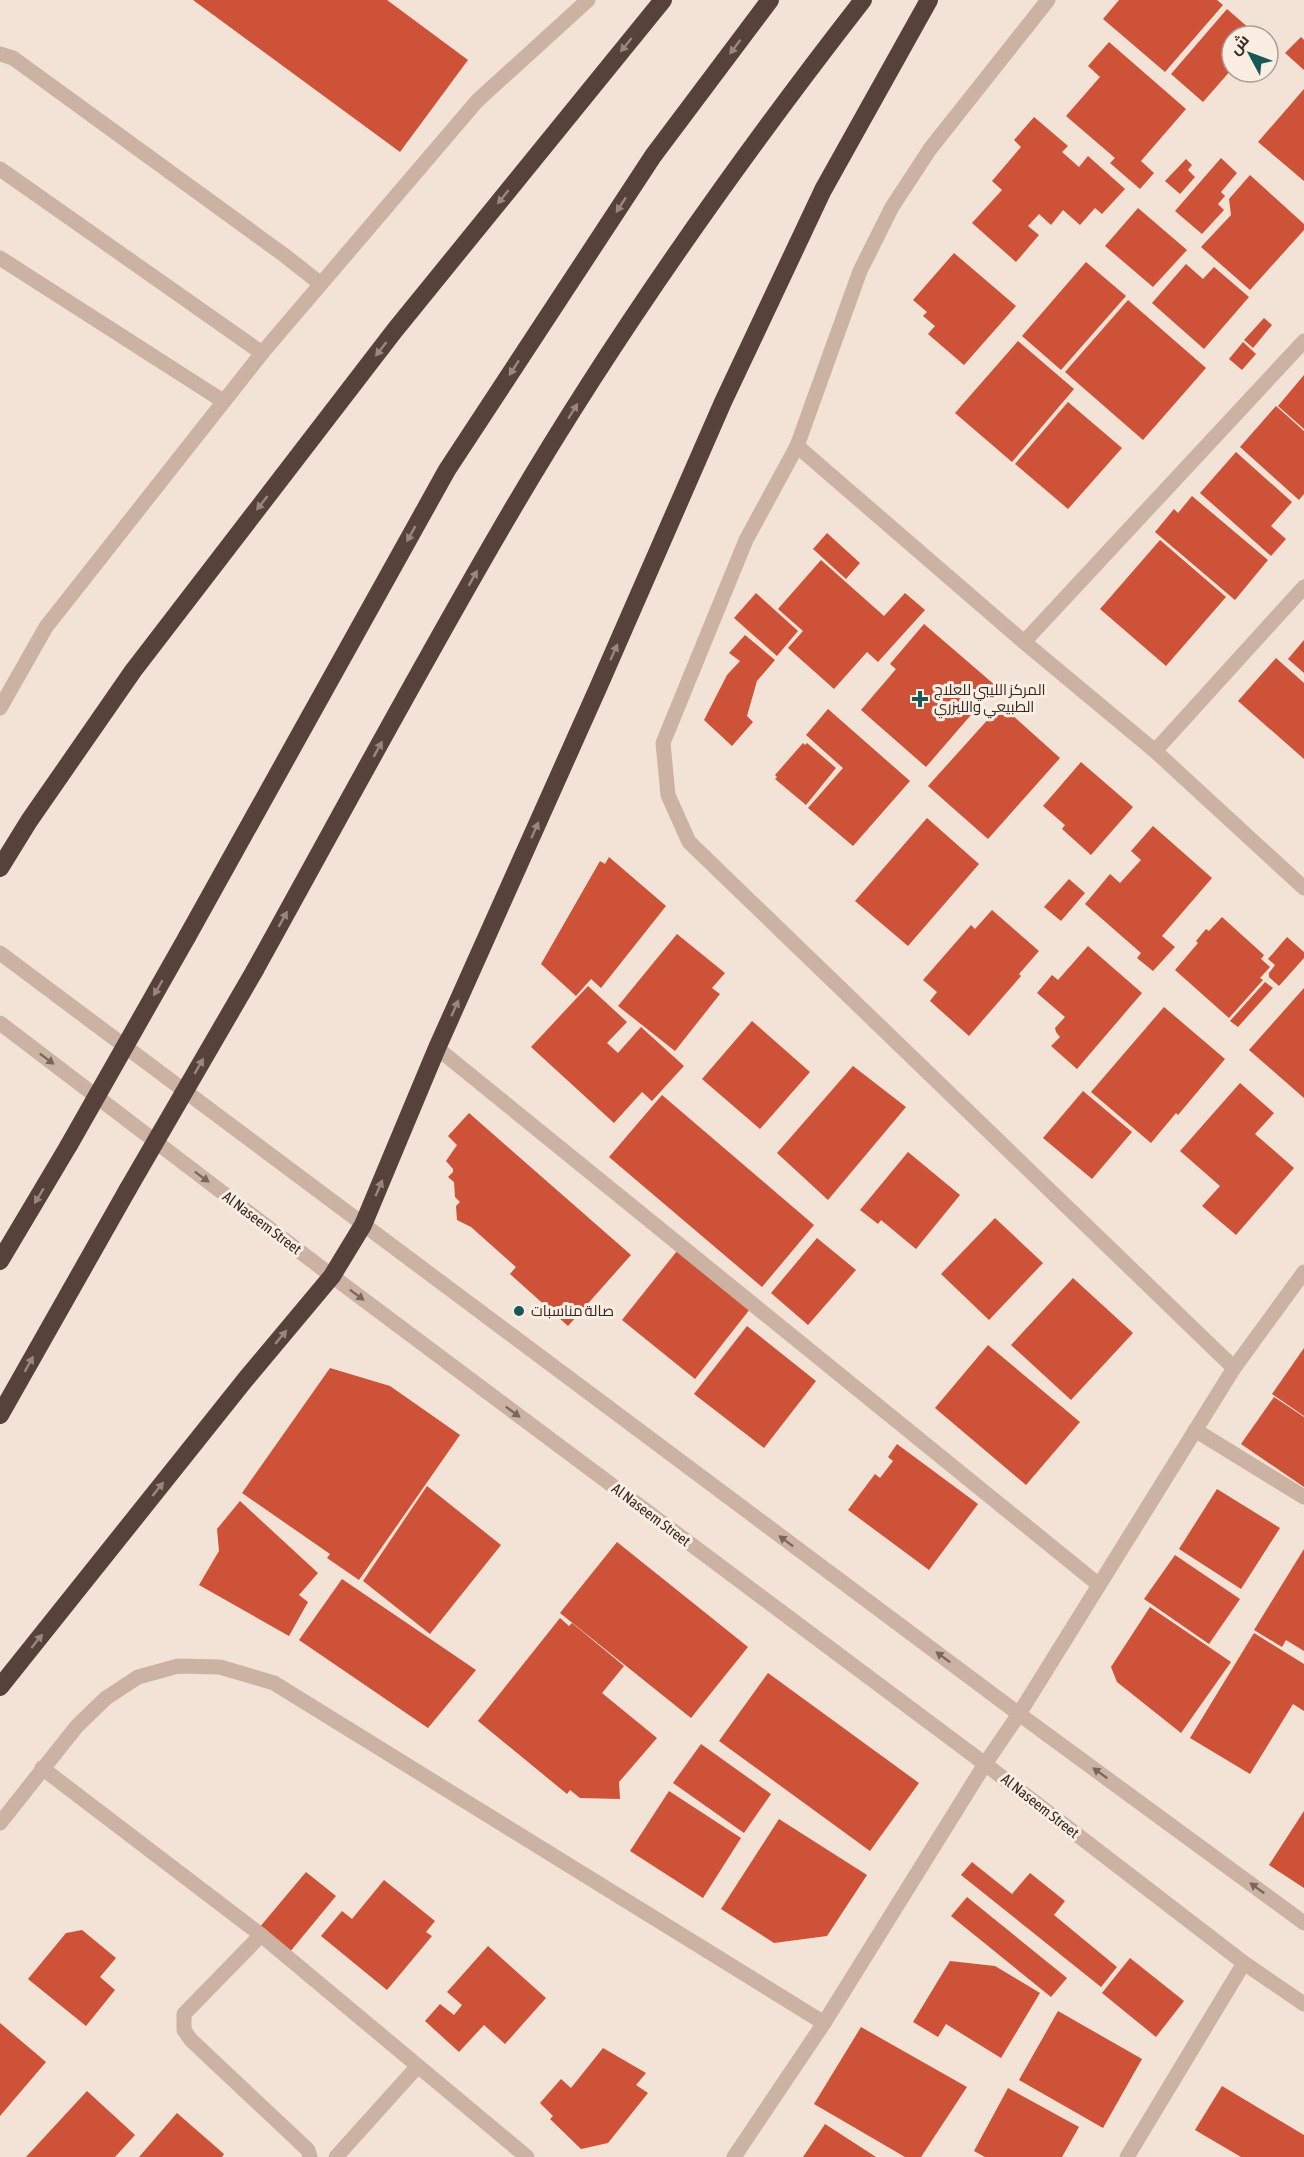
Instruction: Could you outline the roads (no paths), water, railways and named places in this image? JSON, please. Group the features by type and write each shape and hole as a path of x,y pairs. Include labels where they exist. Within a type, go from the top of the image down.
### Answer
{"highway":[{"path":"0,868 29,821 133,671 395,330 663,0"},
{"path":"0,1261 69,1146 447,470 654,156 770,0"},
{"path":"0,1415 255,970 502,526 619,337 785,101 863,0"},
{"path":"0,1687 245,1380 332,1276 363,1225 437,1048 723,402 823,190 929,0"}],"street":[{"path":"0,708 46,627 262,353 477,101 588,0"},
{"path":"1048,0 930,149 892,207 860,271 796,446 746,540 663,743 668,795 688,842 1234,1368"},
{"path":"0,54 13,58 285,255 321,284"},
{"path":"0,169 262,353"},
{"path":"0,258 223,400"},
{"path":"1024,642 1304,341"},
{"path":"796,446 1155,752 1304,888"},
{"path":"1155,752 1304,587"},
{"path":"0,953 1019,1714 1304,1923"},
{"name":"Al Naseem Street","path":"0,1023 332,1276 985,1764 1244,1963 1304,2004"},
{"path":"437,1048 1099,1585"},
{"path":"734,2157 824,2023 1234,1368 1304,1272"},
{"path":"1195,1430 1304,1497"},
{"path":"0,1823 77,1726 106,1698 138,1677 178,1666 220,1667 274,1683 824,2023"},
{"path":"42,1768 261,1935 527,2157"},
{"path":"261,1935 184,2014 184,2030 191,2040 308,2150 309,2157"},
{"path":"1127,2157 1244,1963"},
{"path":"336,2157 417,2067"}],"place":[{"name":"المركز الليبي للعلاج الطبيعي والليزري","path":"920,699"},
{"name":"صالة مناسبات","path":"519,1311"}]}
